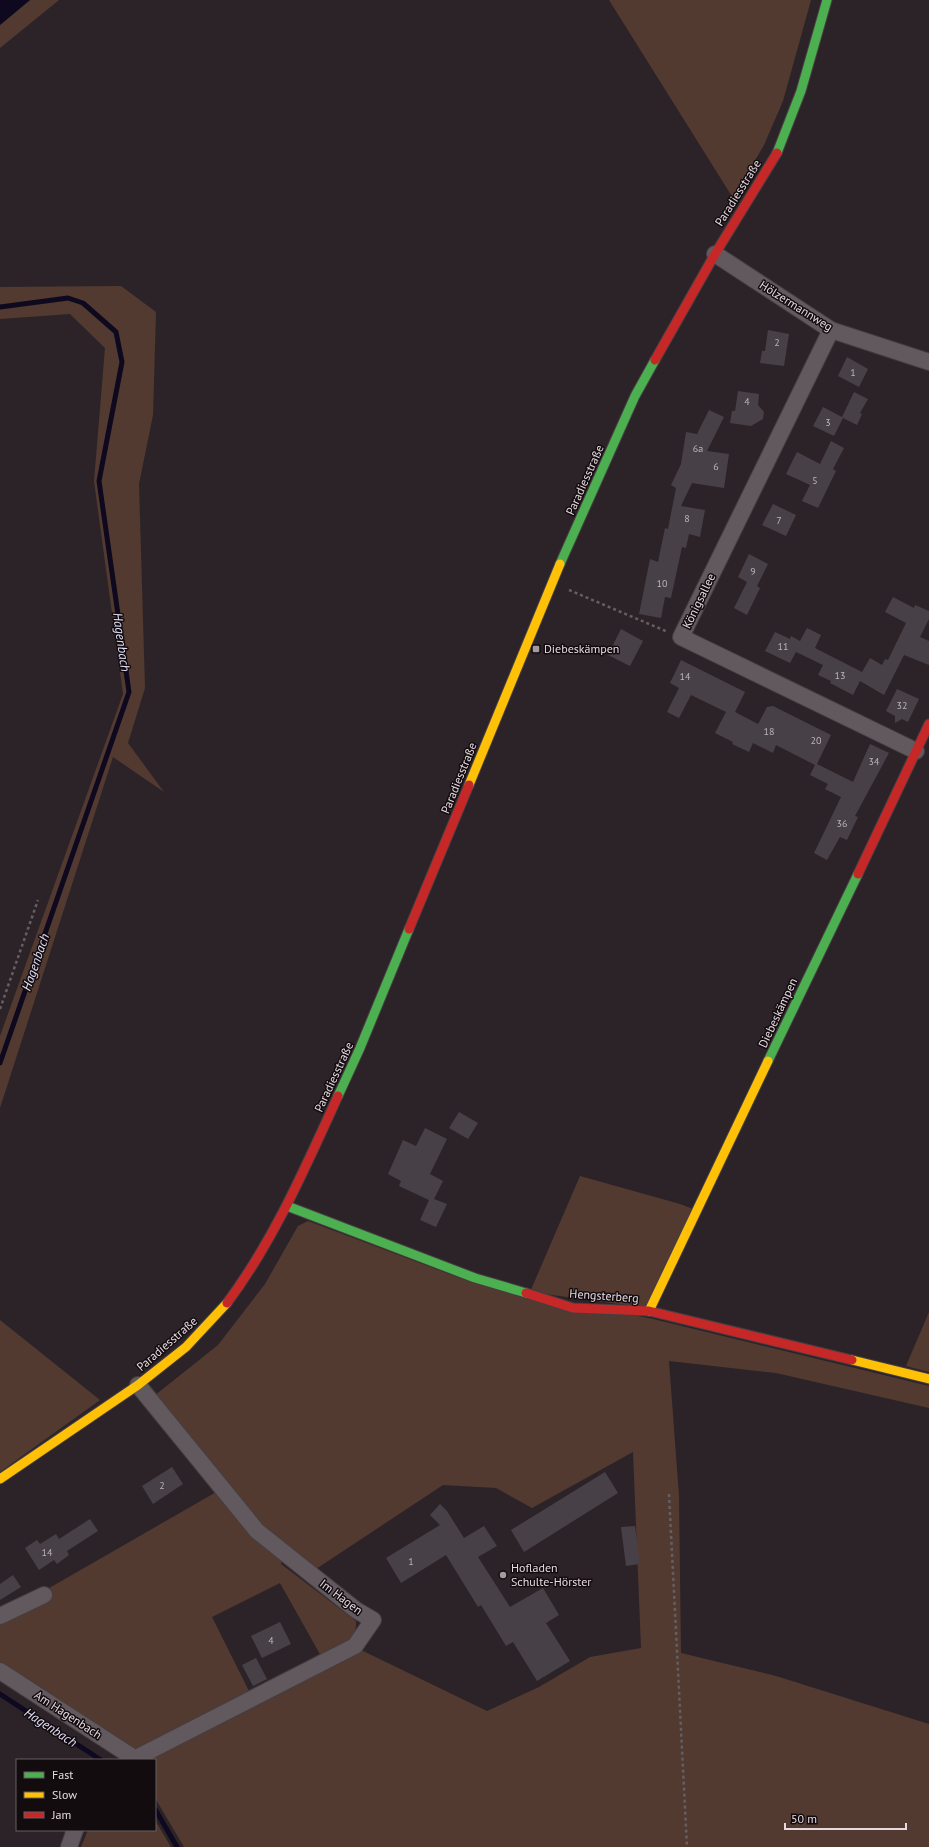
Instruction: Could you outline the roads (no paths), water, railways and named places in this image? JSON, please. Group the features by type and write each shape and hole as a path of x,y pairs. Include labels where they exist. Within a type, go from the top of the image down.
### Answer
{"main road":[{"name":"Paradiesstraße","path":"0,1479 138,1385 186,1347 219,1313 248,1275 287,1206 360,1048 552,583 635,396 715,254 777,153 801,91 827,0"},
{"name":"Diebeskämpen","path":"649,1311 929,724"},
{"name":"Hengsterberg","path":"287,1206 475,1278 573,1308 649,1311 929,1379"}],"street":[{"name":"Hölzermannweg","path":"715,254 831,330 929,362"},
{"name":"Königsallee","path":"831,330 681,637 916,751"},
{"name":"Im Hagen","path":"133,1759 355,1646 373,1620 356,1610 257,1531 138,1385"},
{"path":"0,1616 44,1594"},
{"name":"Am Hagenbach","path":"0,1671 133,1759"},
{"path":"69,1847 75,1831"}],"waterway":[{"name":"Hagenbach","path":"0,307 68,298 83,303 116,332 122,362 99,481 129,692 0,1063"},
{"name":"Hagenbach","path":"0,1694 99,1759"},
{"name":"Hagenbach","path":"156,1811 177,1847"}],"place":[{"name":"Diebeskämpen","path":"536,649"},
{"name":"Hofladen Schulte-Hörster","path":"503,1575"}]}
